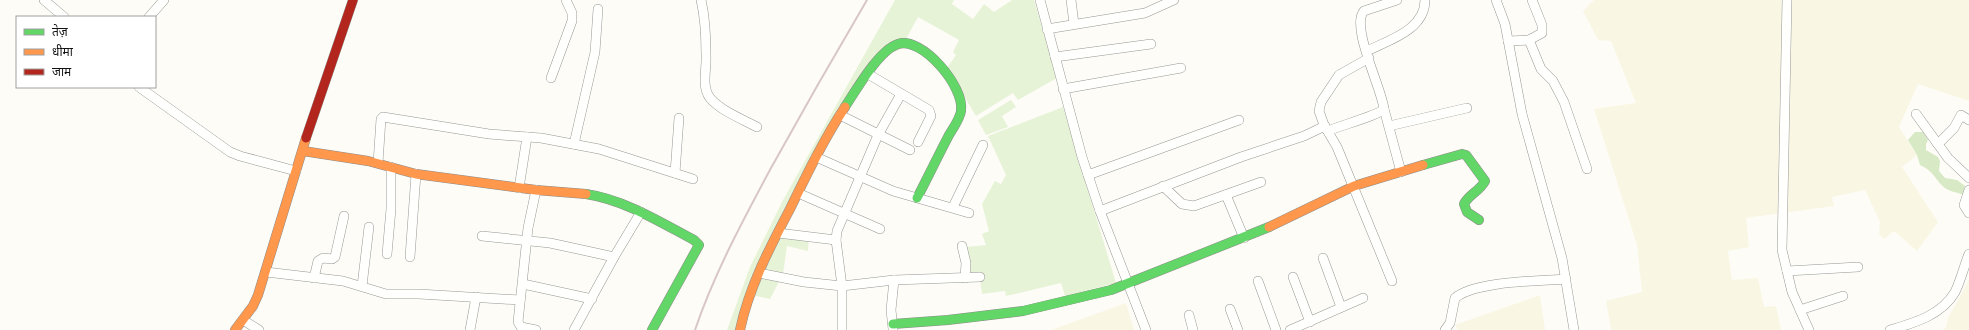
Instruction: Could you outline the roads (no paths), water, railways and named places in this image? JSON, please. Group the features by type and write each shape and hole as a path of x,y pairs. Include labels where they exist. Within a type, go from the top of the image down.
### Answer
{"street":[{"path":"44,0 63,16"},
{"path":"150,16 164,0"},
{"path":"235,330 258,295 321,90 353,0"},
{"path":"551,78 572,21 572,13 566,0"},
{"path":"701,0 706,56 705,86 707,93 724,109 757,128"},
{"path":"1040,0 1063,89 1088,175 1100,211 1146,330"},
{"path":"1071,0 1074,24"},
{"path":"1047,29 1145,13 1174,0"},
{"path":"1397,0 1368,9 1361,14 1361,29 1401,172"},
{"path":"1392,281 1338,147 1319,111 1321,102 1339,75 1368,54 1411,28 1420,19 1425,0"},
{"path":"1496,0 1503,17 1522,114 1550,210 1566,279 1574,330"},
{"path":"1508,41 1529,40 1539,36 1543,29 1532,0"},
{"path":"1787,0 1782,250 1792,292 1809,330"},
{"path":"574,144 594,52 598,9"},
{"path":"1529,40 1541,69 1553,81 1564,102 1587,169"},
{"path":"740,330 743,314 759,273 816,157 840,115 868,74 884,53 895,45 906,44 919,50 940,64 955,86 962,106 961,112 917,198"},
{"path":"1055,57 1151,44"},
{"path":"1063,89 1181,68"},
{"path":"868,74 929,110 931,113 918,142"},
{"path":"140,88 230,152 296,171"},
{"path":"840,330 842,286 836,240 844,214 878,135 901,94"},
{"path":"1389,126 1467,108"},
{"path":"1100,211 1241,157 1327,128 1378,114 1384,109"},
{"path":"1916,114 1948,158 1969,178"},
{"path":"840,115 910,150"},
{"path":"1938,144 1954,128 1961,115 1969,120"},
{"path":"378,163 381,118 383,117 489,134 527,137 574,144 599,149 693,179"},
{"path":"675,173 679,118"},
{"path":"1088,175 1239,120"},
{"path":"519,188 527,137"},
{"path":"953,207 983,145"},
{"path":"303,151 378,163 416,174 536,190 592,194 613,199 641,212 694,240 698,245 652,330"},
{"path":"894,280 891,310 893,327 1023,312 1129,284 1244,238 1354,186 1457,156 1466,155 1472,165 1481,173 1485,181 1482,186 1469,194 1464,204 1467,212 1479,220"},
{"path":"816,157 893,191 953,207 969,213"},
{"path":"387,254 391,209 391,167"},
{"path":"410,258 416,174"},
{"path":"1163,186 1178,201 1188,206 1194,206 1262,182"},
{"path":"536,190 527,240 518,327 536,330"},
{"path":"1969,190 1964,205 1969,213"},
{"path":"798,193 880,229"},
{"path":"1226,195 1244,238"},
{"path":"574,330 614,257 641,212"},
{"path":"314,278 318,261 323,258 332,259 335,257 344,216"},
{"path":"362,286 369,227"},
{"path":"778,233 836,240"},
{"path":"482,236 527,240 576,247 614,257"},
{"path":"962,246 966,263 965,278"},
{"path":"1890,330 1914,323 1932,314 1945,305 1955,292 1969,254"},
{"path":"1323,258 1342,307"},
{"path":"1787,271 1858,267"},
{"path":"266,272 343,281 386,294 520,300"},
{"path":"759,273 804,282 842,286 894,280 980,277"},
{"path":"1293,277 1310,322"},
{"path":"1445,330 1450,323 1455,298 1462,293 1500,285 1566,279"},
{"path":"1258,281 1276,330"},
{"path":"523,284 592,299"},
{"path":"1800,310 1843,296"},
{"path":"470,330 476,297"},
{"path":"1290,330 1363,298"},
{"path":"1230,309 1238,330"},
{"path":"1189,315 1193,330"},
{"path":"243,320 259,330"}],"railway":[{"path":"695,330 711,288 750,207 794,126 867,0"}]}
